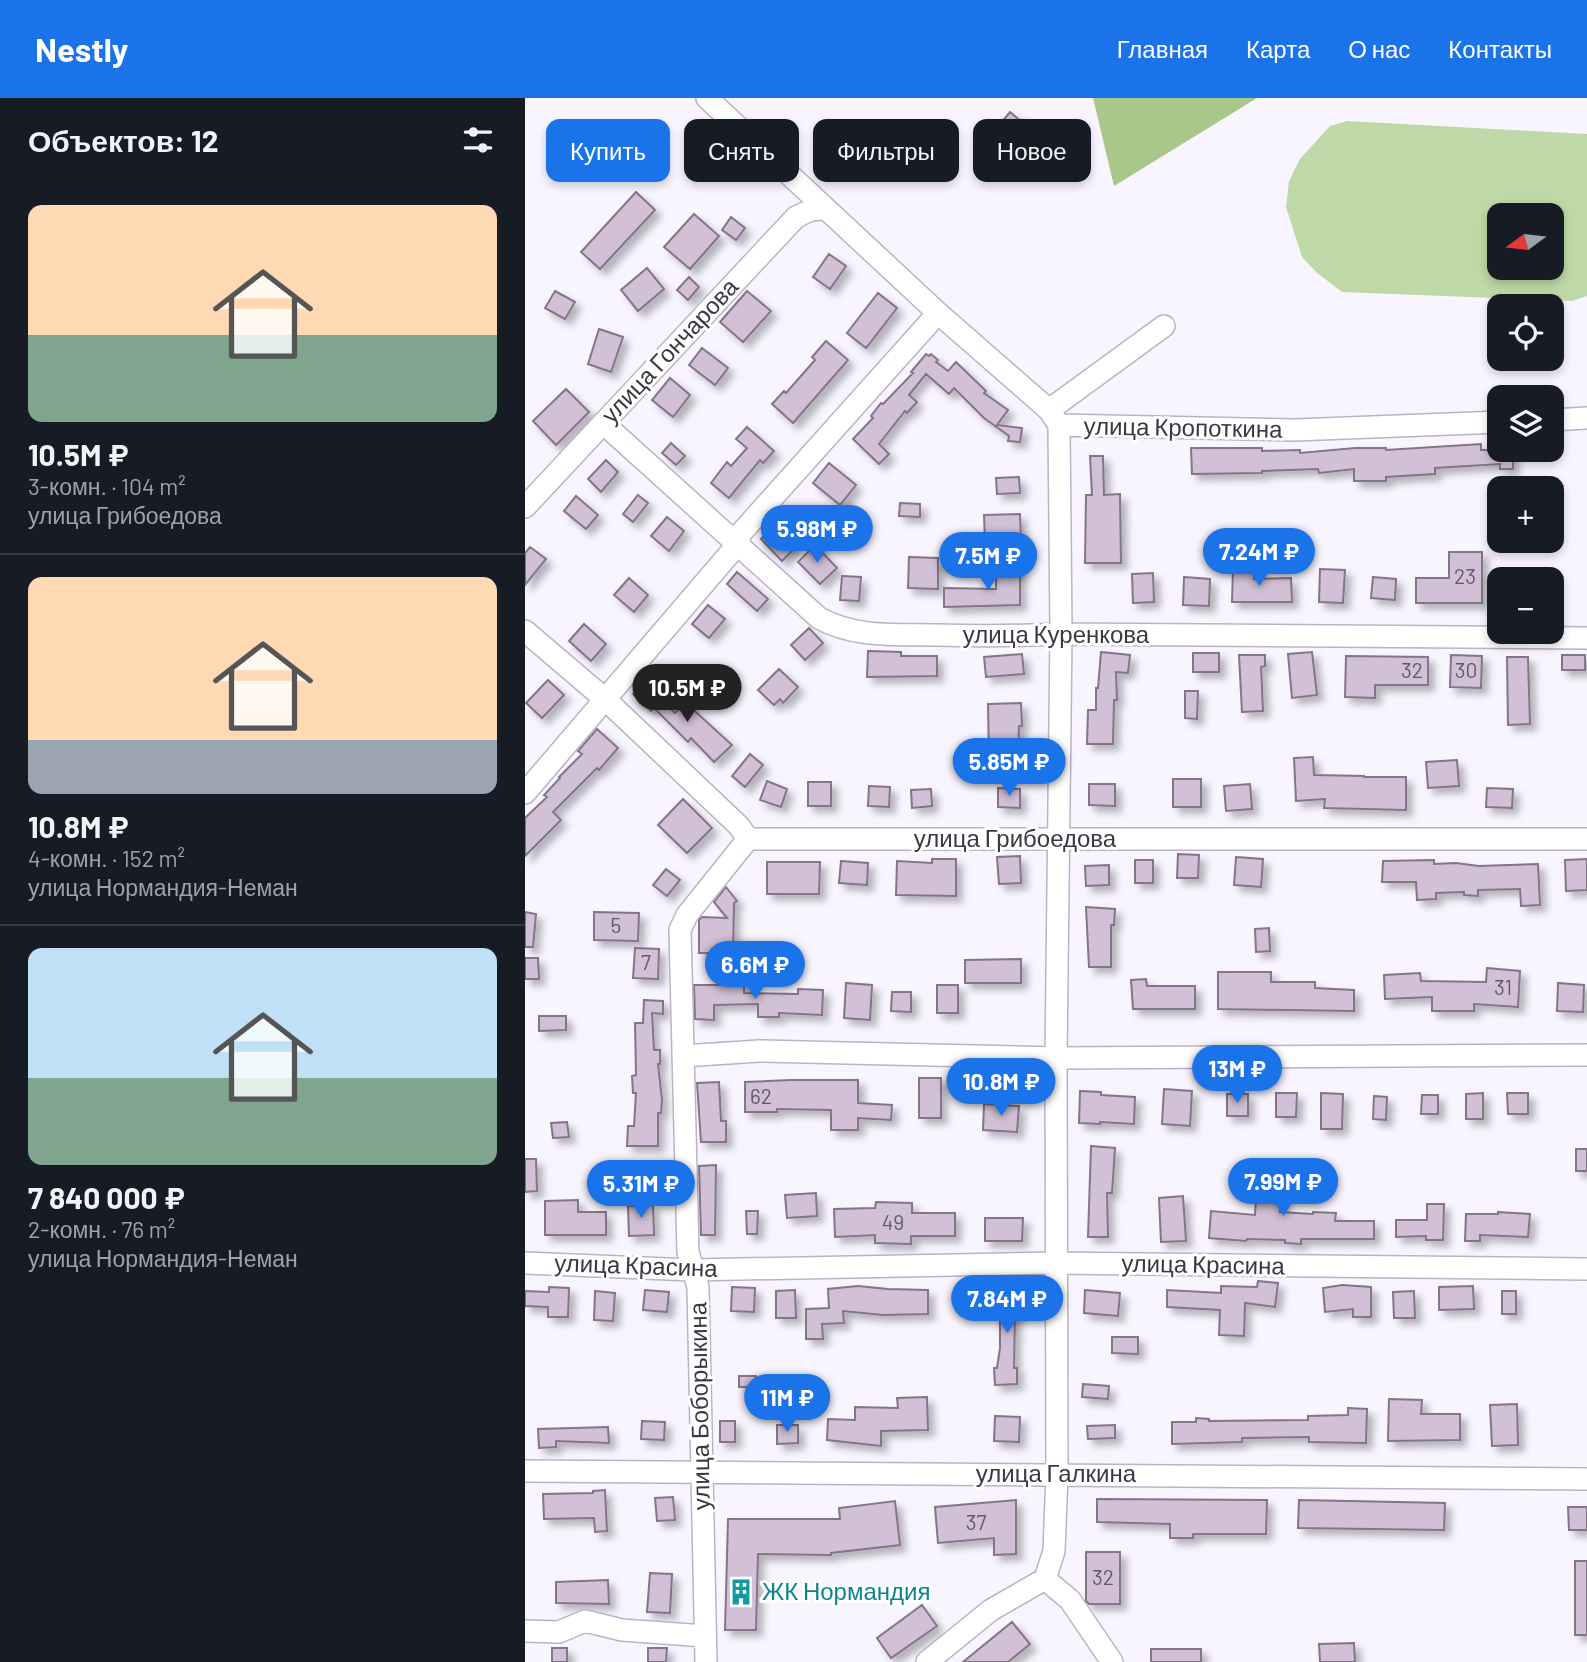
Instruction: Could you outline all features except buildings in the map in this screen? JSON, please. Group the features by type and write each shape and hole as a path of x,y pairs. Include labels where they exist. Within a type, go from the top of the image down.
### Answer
{"street":[{"name":"улица Кропоткина","path":"707,98 824,209 1054,417 1295,430 1487,423"},
{"name":"улица Гончарова","path":"525,507 796,217 811,210 824,209"},
{"path":"525,793 737,545 741,533 938,313"},
{"path":"927,1662 991,1609 1045,1579 1054,1551 1057,1474 1056,1058 1061,634 1054,417 1164,326"},
{"path":"1564,419 1587,418"},
{"name":"улица Куренкова","path":"603,423 819,618 837,628 866,633 1013,636 1061,634 1587,638"},
{"path":"525,631 606,700 739,826 748,839"},
{"name":"улица Грибоедова","path":"748,839 1587,839"},
{"name":"улица Боборыкина","path":"706,1662 698,1287 688,1252 680,930 687,915 748,839"},
{"path":"683,1056 759,1051 1056,1058 1587,1055"},
{"name":"улица Красина","path":"525,1263 692,1270 1056,1263 1587,1269"},
{"name":"улица Галкина","path":"525,1471 1587,1479"},
{"path":"1045,1579 1070,1600 1112,1662"},
{"path":"525,1631 559,1632 585,1621 622,1630 705,1636"}],"green space":[{"path":"1093,98 1257,98 1114,186"},
{"path":"1347,121 1587,134 1587,296 1572,301 1564,301 1564,294 1487,294 1487,298 1342,292 1302,257 1286,207 1289,181 1300,159 1330,126"}],"place":[{"name":"ЖК Нормандия","path":"741,1592"}]}
